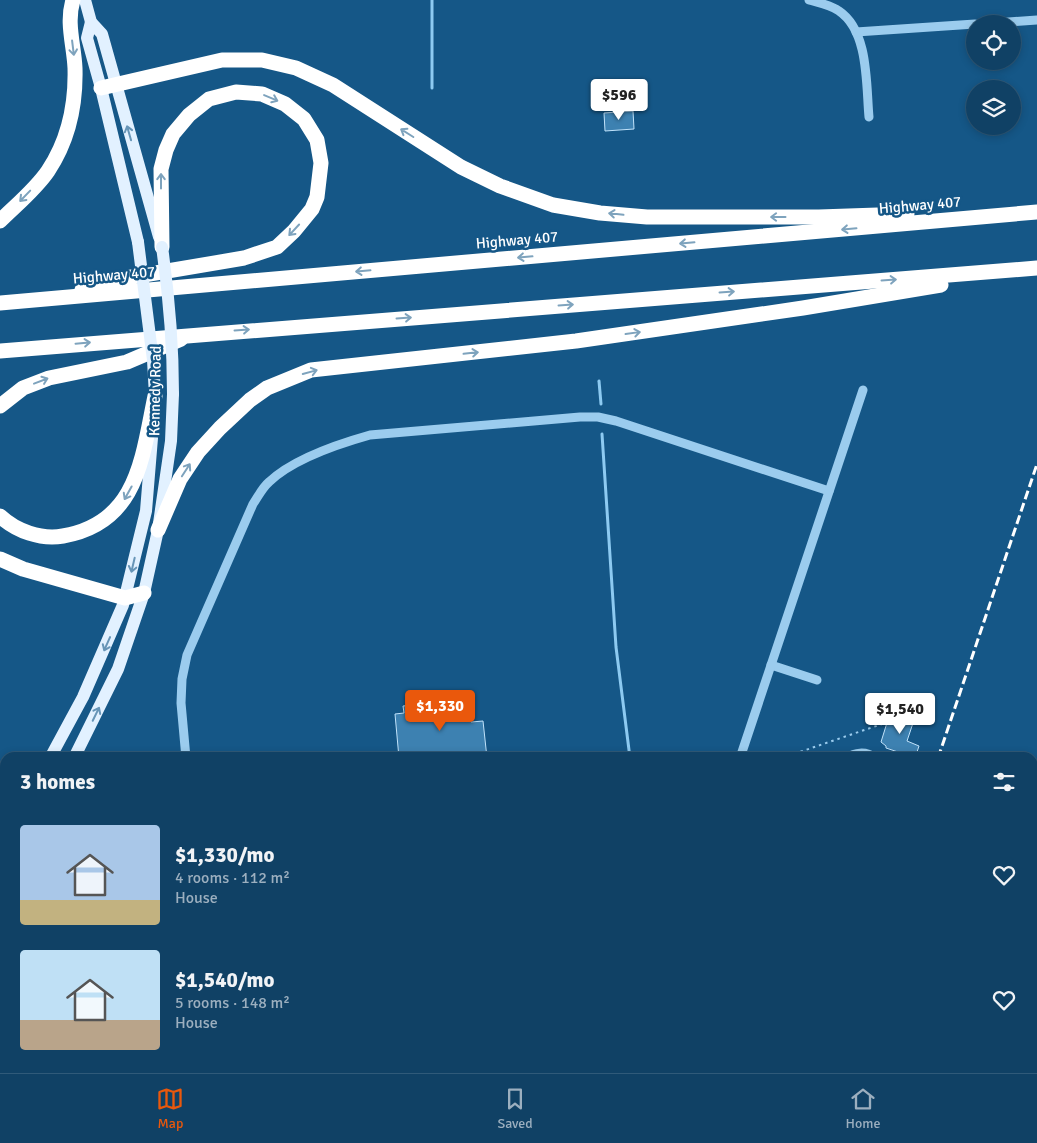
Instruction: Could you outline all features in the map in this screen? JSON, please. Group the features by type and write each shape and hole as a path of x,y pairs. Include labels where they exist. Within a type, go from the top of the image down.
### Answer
{"highway":[{"path":"0,221 48,171 64,141 72,110 75,83 69,14 73,0"},
{"path":"108,86 222,60 262,60 296,68 333,85 462,167 500,186 553,205 600,212 647,217 819,217 1037,211"},
{"path":"52,298 114,280 244,258 277,246 294,231 312,209 317,197 321,163 317,140 304,120 285,104 262,94 236,92 209,99 190,115 174,134 166,150 161,168 162,247"},
{"name":"Highway 407","path":"0,303 1037,211"},
{"path":"0,350 1037,268"},
{"path":"158,530 180,479 198,452 220,428 250,400 267,388 311,370 576,341 803,308 1037,268"},
{"path":"0,406 23,388 50,378 127,362 193,334"},
{"path":"0,516 13,526 31,534 56,537 80,533 102,522 114,513 131,487 143,455 155,396"},
{"path":"0,559 23,569 125,598 144,593"}],"main road":[{"name":"Kennedy Road","path":"53,752 83,697 125,598 146,511 155,396 153,360 138,242 108,86 102,34 91,22 85,0"},
{"name":"Kennedy Road","path":"77,752 118,669 144,593 158,530 171,441 173,358 162,247 108,86"}],"street":[{"path":"810,0 839,10 854,25 862,46 869,117"},
{"path":"1021,21 1037,20"},
{"path":"856,32 966,25"},
{"path":"742,752 863,390"},
{"path":"185,752 181,703 182,679 187,655 252,504 268,483 284,471 341,444 370,435 523,421 598,417 616,421 829,492"},
{"path":"771,664 817,680"}],"path":[{"path":"800,752 885,724"}],"building":[{"path":"633,111 634,129 605,131 604,113"},
{"path":"469,699 471,722 483,721 486,752 398,752 395,714 404,713 403,706"},
{"path":"894,712 898,712 915,717 907,741 919,746 917,752 898,752 886,748 881,742 890,713 894,714"}],"waterway":[{"path":"432,0 432,88"},
{"path":"599,381 601,404"},
{"path":"602,434 616,647 629,752"}],"railway":[{"path":"940,752 1037,464"}]}
